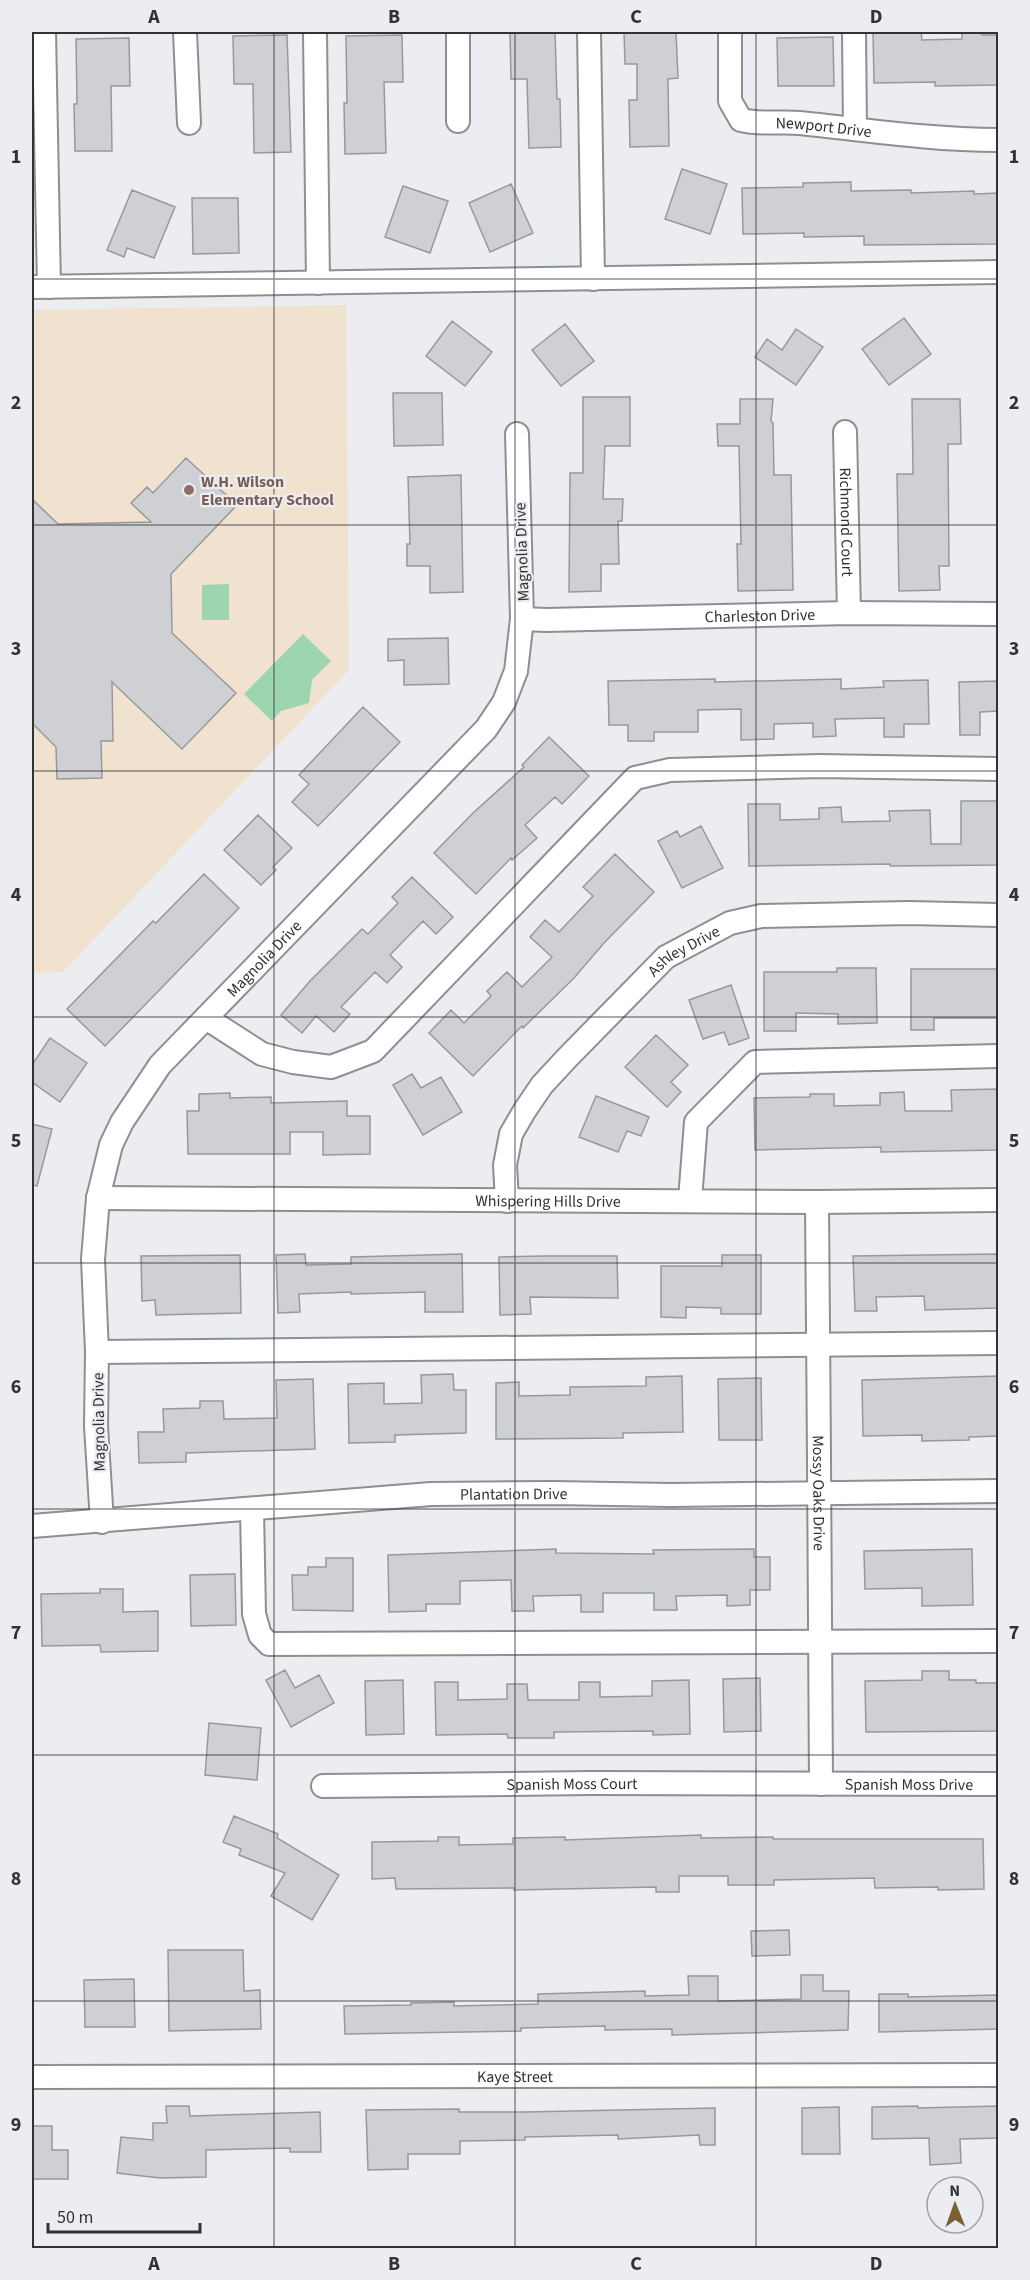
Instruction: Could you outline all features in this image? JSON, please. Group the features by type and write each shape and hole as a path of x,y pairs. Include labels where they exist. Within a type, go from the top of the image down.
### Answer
{"street":[{"path":"44,32 40,287 999,272"},
{"path":"185,32 189,123"},
{"path":"315,32 318,283"},
{"path":"458,32 458,121"},
{"path":"589,32 593,279"},
{"name":"Newport Drive","path":"730,32 730,101 741,120 759,124 787,122 920,136 999,140"},
{"path":"854,32 855,129"},
{"name":"Richmond Court","path":"845,432 849,613"},
{"name":"Magnolia Drive","path":"102,1522 96,1426 97,1352 93,1259 98,1198 111,1145 122,1122 160,1065 486,729 504,702 516,671 522,619 517,434"},
{"name":"Charleston Drive","path":"522,619 849,613 999,614"},
{"path":"206,1017 262,1054 293,1062 331,1067 373,1051 635,778 670,770 820,766 999,769"},
{"name":"Ashley Drive","path":"507,1201 505,1165 511,1134 542,1085 666,957 730,923 761,916 909,913 999,915"},
{"path":"690,1200 696,1122 755,1062 999,1056"},
{"name":"Whispering Hills Drive","path":"98,1198 817,1202 999,1200"},
{"name":"Mossy Oaks Drive","path":"817,1202 821,1784"},
{"path":"97,1352 999,1343"},
{"name":"Plantation Drive","path":"32,1526 432,1494 671,1495 999,1491"},
{"path":"252,1509 254,1614 260,1635 269,1644 999,1641"},
{"name":"Spanish Moss Court","path":"323,1786 591,1783 821,1784"},
{"name":"Spanish Moss Drive","path":"821,1784 999,1784"},
{"name":"Kaye Street","path":"32,2077 999,2075"}],"shaded area":[{"name":"W.H. Wilson Elementary School","path":"346,305 349,670 63,972 32,973 32,310"}],"green space":[{"path":"229,584 229,620 202,620 202,585"},
{"path":"303,634 331,661 312,680 309,703 281,711 272,721 244,694"}],"building":[{"path":"555,32 561,147 529,148 527,79 511,79 510,33"},
{"path":"624,32 676,32 678,78 668,79 669,146 630,147 629,100 637,100 637,64 625,64"},
{"path":"873,32 921,32 922,40 962,39 962,32 999,35 999,85 935,86 935,82 874,83"},
{"path":"287,35 291,152 254,153 253,84 234,84 233,36"},
{"path":"402,35 403,82 384,82 386,153 345,154 346,36"},
{"path":"833,37 834,86 778,86 777,38"},
{"path":"129,38 130,86 111,86 112,151 75,151 76,39"},
{"path":"682,169 727,184 710,234 665,219"},
{"path":"851,182 851,191 911,190 911,193 974,191 974,194 999,193 999,244 864,245 864,236 804,237 804,233 743,234 742,188 803,187 803,183"},
{"path":"511,184 533,233 490,252 469,203"},
{"path":"403,186 448,201 430,253 385,237"},
{"path":"132,190 175,207 154,258 127,248 124,257 107,250"},
{"path":"192,198 238,198 239,253 193,254"},
{"path":"904,318 931,354 889,385 862,349"},
{"path":"452,321 492,352 465,386 426,356"},
{"path":"565,324 594,361 561,386 532,350"},
{"path":"796,329 823,347 796,385 755,357 767,339 782,350"},
{"path":"393,393 442,393 443,445 394,446"},
{"path":"583,397 630,397 630,446 605,446 603,499 623,499 622,521 618,521 619,564 601,564 601,591 569,592 570,473 583,473"},
{"path":"740,399 773,399 771,421 773,423 774,475 791,475 793,590 738,591 737,544 741,544 739,446 718,446 717,424 740,424"},
{"path":"912,399 960,399 961,444 948,444 949,566 939,566 940,590 899,591 897,474 913,474"},
{"path":"186,458 237,505 171,574 172,633 236,693 182,749 112,682 113,741 101,741 102,778 57,779 56,747 32,723 32,499 58,524 151,522 131,503 147,487 153,493"},
{"path":"461,475 463,592 430,593 430,566 407,566 407,544 410,544 408,477"},
{"path":"448,638 449,684 404,685 404,660 388,661 388,639"},
{"path":"715,679 715,682 841,679 841,689 884,687 883,681 928,680 929,724 904,724 904,737 884,737 884,718 835,719 836,736 813,737 813,723 774,724 774,739 741,740 741,709 698,710 698,732 654,732 654,741 628,741 628,725 609,725 608,681"},
{"path":"999,681 999,711 980,712 980,735 960,735 959,682"},
{"path":"363,707 400,742 318,826 292,802 309,784 299,775"},
{"path":"549,737 589,776 562,804 555,797 525,825 537,838 512,860 511,858 476,894 434,853 473,813 524,767 522,765"},
{"path":"961,801 999,801 999,865 749,866 748,804 780,804 780,820 819,819 819,808 841,807 842,822 890,821 889,811 930,810 931,844 961,844"},
{"path":"258,815 292,848 273,867 276,870 261,885 224,850"},
{"path":"701,826 723,868 682,888 658,841 677,831 680,837"},
{"path":"615,854 654,892 604,943 574,978 473,1076 429,1033 451,1010 464,1023 491,996 487,991 507,972 522,987 552,957 530,937 545,920 559,932 593,896 583,887"},
{"path":"204,874 239,908 105,1046 67,1009 153,921 156,923"},
{"path":"412,877 453,917 436,934 423,921 390,955 402,967 387,983 375,972 341,1007 350,1014 334,1032 316,1016 302,1033 281,1015 310,981 362,929 368,934 398,903 392,897"},
{"path":"837,968 876,968 877,1023 838,1024 838,1014 796,1013 796,1031 764,1031 764,972 837,972"},
{"path":"911,969 999,969 999,1018 934,1018 934,1030 911,1030"},
{"path":"731,985 749,1038 729,1045 724,1032 703,1039 689,1000"},
{"path":"656,1035 688,1065 671,1082 681,1092 667,1107 625,1067"},
{"path":"50,1038 87,1063 60,1102 32,1082 32,1065"},
{"path":"412,1074 421,1088 441,1077 462,1112 423,1135 393,1085"},
{"path":"999,1089 999,1150 881,1152 881,1147 755,1150 754,1098 834,1094 834,1106 880,1105 880,1093 904,1092 905,1111 952,1111 951,1090"},
{"path":"230,1093 230,1098 271,1097 271,1103 347,1101 347,1116 370,1116 370,1154 323,1155 323,1132 290,1132 290,1154 188,1154 187,1111 199,1111 199,1094"},
{"path":"596,1096 649,1117 641,1136 627,1131 618,1152 579,1137"},
{"path":"32,1124 52,1129 37,1186 32,1185"},
{"path":"305,1254 306,1265 351,1264 351,1257 462,1254 463,1312 425,1312 425,1292 351,1294 351,1292 299,1294 300,1312 278,1313 276,1255"},
{"path":"999,1254 999,1308 925,1310 924,1296 876,1297 877,1311 855,1311 853,1256"},
{"path":"240,1255 241,1313 156,1315 155,1300 142,1301 141,1256"},
{"path":"722,1255 761,1255 761,1314 721,1314 721,1308 686,1307 686,1318 661,1317 661,1266 722,1266"},
{"path":"617,1256 618,1298 530,1297 531,1314 500,1315 499,1257"},
{"path":"453,1374 454,1390 466,1390 466,1433 395,1435 395,1442 349,1443 348,1384 384,1383 384,1404 422,1403 421,1375"},
{"path":"682,1376 683,1432 623,1433 623,1438 496,1439 496,1383 519,1382 519,1396 570,1395 570,1387 646,1386 646,1377"},
{"path":"999,1376 999,1436 969,1437 969,1440 922,1441 922,1435 863,1436 862,1380"},
{"path":"761,1378 762,1440 719,1440 718,1379"},
{"path":"313,1379 315,1449 186,1453 186,1462 139,1463 138,1432 164,1432 163,1409 200,1408 200,1401 223,1401 224,1419 277,1418 276,1380"},
{"path":"556,1549 556,1553 654,1554 653,1550 754,1549 754,1557 770,1557 770,1590 750,1590 750,1605 727,1606 727,1595 676,1596 677,1610 654,1610 654,1593 603,1593 603,1612 581,1612 581,1595 533,1596 534,1611 512,1611 511,1580 460,1581 460,1604 426,1604 426,1611 389,1612 388,1555"},
{"path":"972,1549 973,1605 922,1606 922,1588 865,1589 864,1551"},
{"path":"326,1558 353,1558 353,1611 293,1610 292,1575 308,1575 308,1567 326,1567"},
{"path":"235,1574 236,1625 191,1626 190,1575"},
{"path":"100,1589 123,1589 123,1612 158,1611 158,1651 101,1652 100,1645 42,1646 41,1594 100,1593"},
{"path":"285,1670 295,1688 319,1675 334,1703 291,1727 266,1680"},
{"path":"922,1671 949,1671 949,1680 999,1683 999,1731 866,1732 865,1681 922,1680"},
{"path":"760,1678 761,1731 724,1732 723,1679"},
{"path":"403,1680 404,1734 366,1735 365,1681"},
{"path":"689,1680 690,1734 653,1735 653,1731 554,1732 554,1738 508,1738 507,1734 436,1735 435,1682 458,1682 458,1700 507,1699 507,1684 527,1684 528,1700 579,1700 579,1682 600,1682 600,1697 652,1696 652,1681"},
{"path":"209,1723 261,1728 257,1780 205,1775"},
{"path":"234,1816 278,1834 277,1838 339,1875 312,1920 271,1896 285,1873 239,1855 241,1849 223,1842"},
{"path":"701,1835 701,1838 983,1839 984,1889 875,1888 874,1878 774,1880 774,1885 728,1885 728,1876 679,1876 679,1892 656,1892 656,1887 514,1890 514,1888 396,1889 395,1878 372,1879 372,1842 438,1841 438,1837 459,1837 459,1845 513,1844 513,1838 565,1837 565,1840"},
{"path":"789,1930 790,1955 752,1956 751,1931"},
{"path":"168,1950 243,1950 244,1991 260,1990 261,2029 169,2031"},
{"path":"801,1975 823,1975 823,1991 849,1991 848,2030 672,2035 672,2029 605,2030 605,2026 521,2028 521,2031 345,2034 344,2006 454,2002 454,2006 538,2004 538,1994 645,1991 645,1996 689,1995 688,1976 718,1976 718,2001 801,1999"},
{"path":"134,1979 135,2027 85,2027 84,1980"},
{"path":"879,1994 908,1994 908,1997 999,1995 999,2029 879,2032"},
{"path":"166,2106 189,2106 190,2116 320,2112 321,2152 290,2152 290,2148 206,2150 206,2177 160,2178 117,2173 121,2137 153,2140 153,2123 167,2123"},
{"path":"918,2106 918,2108 999,2106 999,2138 960,2139 961,2163 930,2165 929,2138 872,2139 872,2107"},
{"path":"839,2107 840,2154 802,2154 802,2108"},
{"path":"715,2108 715,2145 700,2145 699,2135 618,2139 618,2135 525,2137 525,2140 460,2141 460,2154 408,2154 408,2169 368,2170 366,2110 459,2109 459,2112 525,2112"},
{"path":"32,2126 52,2126 52,2150 68,2150 68,2179 32,2179"}],"place":[{"name":"W.H. Wilson Elementary School","path":"189,490"}]}
